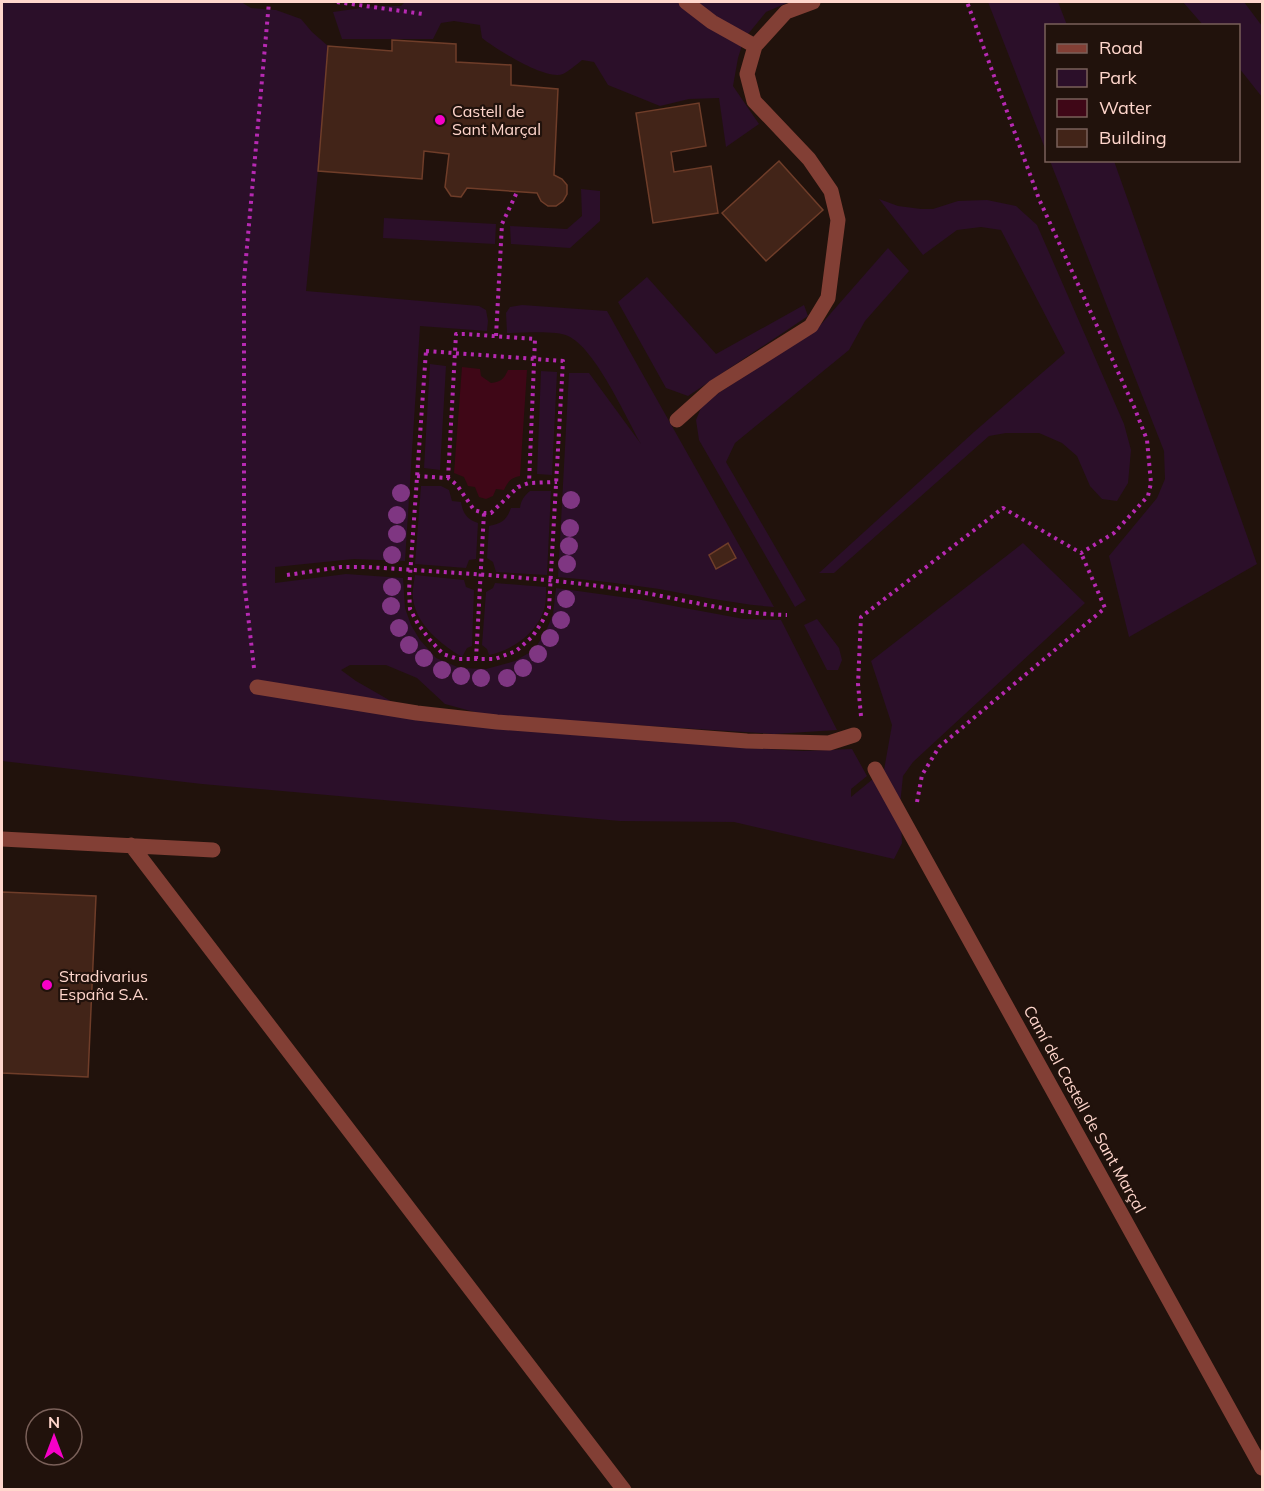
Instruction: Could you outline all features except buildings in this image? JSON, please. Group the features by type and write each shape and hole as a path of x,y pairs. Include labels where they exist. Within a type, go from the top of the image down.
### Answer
{"street":[{"path":"686,2 712,22 754,46"},
{"path":"677,420 714,387 811,326 828,298 838,220 831,191 809,159 753,101 747,74 754,46 786,12 813,2"},
{"path":"257,687 417,713 497,722 747,741 830,743 854,735"},
{"name":"Camí del Castell de Sant Marçal","path":"875,769 1263,1468"},
{"path":"2,839 213,850"},
{"path":"131,845 624,1490"}],"path":[{"path":"257,687 244,580 244,280 269,2"},
{"path":"337,2 423,14"},
{"path":"967,2 1039,198 1135,408 1147,440 1151,483 1148,496 1114,533 1081,553"},
{"path":"496,336 502,224 517,192"},
{"path":"448,478 456,334 496,336 535,339 529,483"},
{"path":"426,351 534,359 563,361 549,608 532,637 516,651 495,659 458,659 443,654 418,624 410,609 410,570 426,351"},
{"path":"417,476 448,478 457,485 474,510 484,513 491,513 518,487 529,483 557,482"},
{"path":"861,718 858,684 861,617 1003,508 1081,553 1105,608 939,747 922,775 911,832"},
{"path":"476,659 484,513"},
{"path":"287,575 341,567 551,580 633,591 726,609 787,615"}],"green space":[{"path":"2,2 241,2 251,8 276,10 301,19 328,46 306,291 479,306 486,310 487,331 420,326 405,561 354,559 275,567 275,583 346,574 403,578 405,608 420,640 436,658 460,668 486,669 515,661 534,650 553,614 556,588 636,599 744,619 781,620 837,730 774,734 489,716 445,704 417,678 386,665 350,665 341,670 396,704 417,713 466,725 747,748 803,751 852,749 867,776 851,789 851,797 884,770 892,725 871,661 1023,543 1085,603 913,762 903,776 900,805 902,843 894,859 734,822 620,821 202,784 2,761"},
{"path":"405,2 789,2 766,12 744,39 733,86 759,124 726,147 719,98 689,99 660,106 608,85 594,62 582,60 563,74 545,73 521,63 482,38 480,25 454,21 441,23 433,39 342,39 333,12 375,6 401,6"},
{"path":"988,2 1058,2 1067,24 1045,24 1045,148"},
{"path":"1183,2 1244,2 1262,26 1262,97 1240,69 1240,24 1202,24"},
{"path":"1050,162 1114,162 1257,564 1129,637 1109,556 1157,498 1165,479 1164,451"},
{"path":"581,189 600,191 600,221 570,248 511,244 510,226 567,229 582,216"},
{"path":"879,199 898,206 921,209 933,209 958,201 987,200 1016,206 1037,225 1124,424 1131,450 1128,483 1117,501 1102,499 1090,486 1077,456 1062,443 1039,433 1006,433 989,436 834,573 819,573 1065,353 1001,230 981,227 957,230 923,255"},
{"path":"384,218 496,224 495,244 383,238"},
{"path":"888,248 909,271 865,321 849,350 735,443 726,462 806,600 795,607 699,440 696,420 703,403 817,329"},
{"path":"647,277 716,354 804,305 808,316 688,396 666,388 618,302"},
{"path":"522,305 607,311 774,607 647,587 558,577 569,373 589,373 641,444 609,384 589,354 578,343 568,336 556,333 507,333 506,313 510,307"},
{"path":"430,364 446,366 440,470 424,468"},
{"path":"541,371 557,372 552,475 537,474"},
{"path":"421,486 441,486 449,490 452,501 461,502 466,516 478,523 476,559 469,560 466,568 415,564"},
{"path":"530,491 551,491 547,575 496,572 493,562 487,558 489,526 503,521 511,508 520,508 523,498"},
{"path":"415,575 464,580 466,587 474,590 472,646 467,648 462,657 438,640 419,618 413,599"},
{"path":"495,583 546,587 546,601 542,615 531,632 507,649 489,655 487,649 482,645 486,592 493,588"},
{"path":"817,619 839,648 842,660 838,670 827,670 804,625"}],"water":[{"path":"462,367 480,369 481,376 491,383 502,380 508,370 527,370 520,476 510,480 504,490 496,489 493,496 486,499 479,497 475,487 468,486 464,477 454,473"}],"place":[{"name":"Castell de Sant Marçal","path":"440,120"},
{"name":"Stradivarius España S.A.","path":"47,985"}]}
